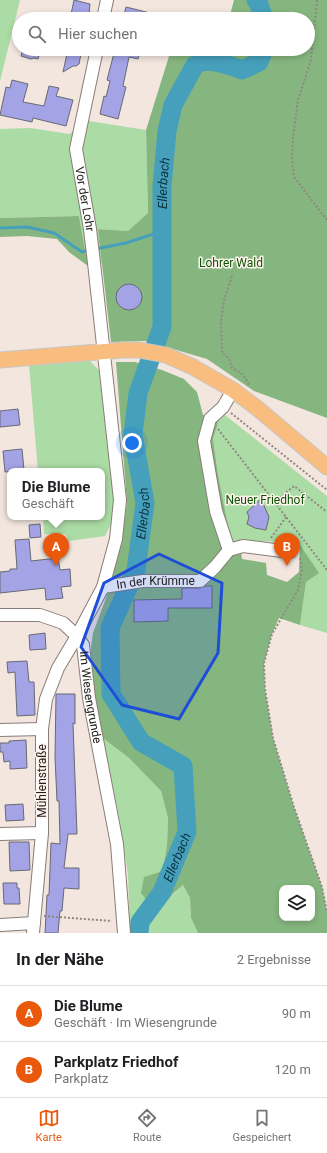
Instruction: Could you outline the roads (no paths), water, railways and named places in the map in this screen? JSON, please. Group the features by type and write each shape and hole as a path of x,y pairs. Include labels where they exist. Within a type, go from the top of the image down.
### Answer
{"main road":[{"path":"0,360 104,351 139,350 166,355 193,367 233,390 327,467"}],"street":[{"path":"104,12 107,0"},
{"name":"Vor der Lohr","path":"96,56 76,149 90,229 104,351"},
{"name":"Im Wiesengrunde","path":"104,351 120,500 116,539 103,587 77,636 83,645 89,698 117,844 124,928"},
{"path":"233,390 223,407 210,419 204,441 216,511 229,550 243,546 290,552"},
{"name":"In der Krümme","path":"103,587 143,581 200,581 216,567 229,550"},
{"path":"0,615 40,615 63,623 77,636"},
{"name":"Mühlenstraße","path":"34,923 42,833 42,729 46,698 58,668 77,636"},
{"path":"0,730 42,729"},
{"path":"0,834 42,833"},
{"path":"0,925 34,923"}],"waterway":[{"name":"Ellerbach","path":"256,0 262,12"},
{"name":"Ellerbach","path":"139,933 140,922 162,892 187,832 183,766 141,742 111,694 110,628 136,570 145,503 133,435 138,393 162,327 162,186 167,131 173,105 195,65 200,62 212,61 242,70 259,62 261,56"},
{"path":"0,228 27,227 54,233 82,252 89,250"},
{"path":"95,249 126,243 163,231"}],"place":[{"name":"Die Blume","path":"56,566"},
{"name":"Parkplatz Friedhof","path":"287,566"}],"park label":[{"name":"Lohrer Wald","path":"231,263"},
{"name":"Neuer Friedhof","path":"265,500"}]}
